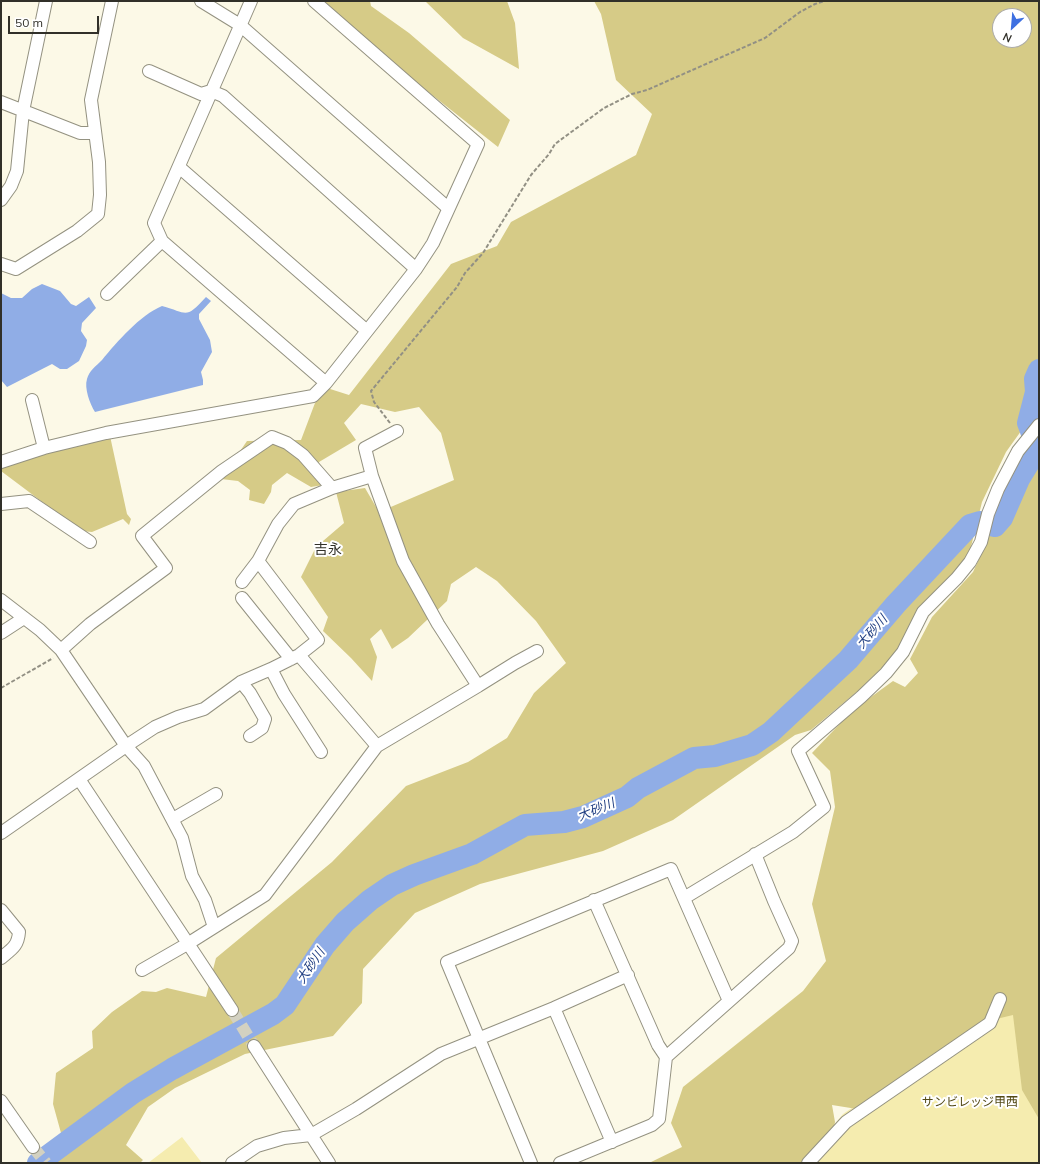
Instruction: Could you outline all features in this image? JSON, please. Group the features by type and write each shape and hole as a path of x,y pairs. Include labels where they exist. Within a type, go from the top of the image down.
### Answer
{"street":[{"path":"1,200 11,186 17,170 23,111 46,1"},
{"path":"1,264 16,269 77,231 98,214 100,195 99,162 91,100 112,1"},
{"path":"201,1 240,25 448,208"},
{"path":"250,1 154,223 162,241 326,382"},
{"path":"1,462 44,448 106,433 313,396 326,382 416,269 433,243 478,144 314,1"},
{"path":"149,71 201,94 212,91 223,96 416,269"},
{"path":"1,102 80,133 95,133"},
{"path":"179,167 367,331"},
{"path":"107,294 162,241"},
{"path":"32,400 44,448"},
{"path":"684,898 793,832 824,807 798,751 861,697 886,673 903,652 923,612 957,578 970,562 981,542 988,514 1001,482 1018,451 1039,425"},
{"path":"397,431 365,448 372,476 403,561 438,624 478,686"},
{"path":"61,650 90,624 166,568 142,536 222,471 272,437 288,443 303,455 332,488"},
{"path":"242,582 258,561 278,524 294,504 332,488 372,476"},
{"path":"1,504 29,501 90,542"},
{"path":"1,833 155,727 178,717 204,709 241,682 295,657 318,640 258,561"},
{"path":"242,598 377,746"},
{"path":"1,600 40,630 61,650 126,746 144,766 182,838 192,876 205,900 214,927"},
{"path":"1,633 24,618"},
{"path":"142,970 189,944 265,895 377,746 537,651"},
{"path":"271,669 284,694 321,752"},
{"path":"241,682 250,693 265,719 262,728 250,736"},
{"path":"79,779 232,1010"},
{"path":"173,819 216,794"},
{"path":"666,1057 789,948 792,941 774,901 756,854"},
{"path":"531,1163 447,962 671,869 730,1001"},
{"path":"560,1163 652,1125 659,1119 666,1057 658,1045 594,900"},
{"path":"1,910 19,932 19,940 14,948 1,958"},
{"path":"232,1163 257,1146 284,1138 311,1135 356,1109 441,1054 554,1008 628,975"},
{"path":"808,1163 846,1122 990,1023 1000,999"},
{"path":"554,1008 612,1142"},
{"path":"254,1046 329,1163"},
{"path":"1,1101 33,1147"}],"path":[{"path":"397,431 374,402 371,392 457,287 465,273 482,253 531,175 549,154 555,144 604,108 632,94 647,90 765,38 800,12 815,4 825,1"},
{"path":"1,688 56,656 61,650"}],"green space":[{"name":"サンビレッジ甲西","path":"1020,1010 1039,1102 1039,1163 803,1163 843,1114 989,1014"},
{"path":"182,1137 202,1163 148,1163"}],"shaded area":[{"path":"313,1 370,1 371,6 409,33 510,120 498,147"},
{"path":"425,1 507,1 515,23 519,69 463,38"},
{"path":"594,1 1039,1 1039,406 1006,452 982,502 968,559 896,654 859,690 811,730 795,735 673,820 603,851 480,884 415,913 363,969 362,1003 333,1036 245,1054 175,1088 148,1107 126,1145 143,1160 140,1163 47,1163 51,1159 61,1133 53,1104 56,1073 93,1048 92,1031 112,1012 142,991 156,992 167,988 206,997 216,958 332,862 406,786 468,762 507,738 534,693 566,663 536,621 497,581 476,567 451,584 447,601 408,638 392,649 381,629 370,639 377,657 372,681 323,631 328,617 301,577 316,547 344,523 336,492 365,488 379,512 454,480 441,433 419,407 395,412 361,404 344,423 356,440 319,462 323,485 311,487 287,473 272,485 271,492 264,504 249,500 250,490 238,481 221,479 247,441 301,440 315,403 327,388 349,395 451,264 497,246 511,222 636,155 652,114 616,80 601,14"},
{"path":"1039,435 1039,1119 1022,1090 1013,1015 988,1021 857,1109 832,1105 835,1122 831,1142 816,1163 649,1163 682,1147 671,1123 683,1087 803,991 826,961 812,904 835,807 830,771 812,753 853,710 893,681 905,687 918,673 910,659 932,617 973,572 985,546 994,509 1020,462"},
{"path":"110,436 127,514 131,519 129,525 123,519 92,532 81,531 1,471 1,466"}],"water":[{"path":"42,284 60,291 71,304 76,306 89,297 96,308 82,323 81,331 87,340 86,346 79,361 67,369 60,369 52,364 7,387 1,380 1,293 11,298 22,298 32,289"},
{"path":"206,297 211,301 199,314 199,319 210,340 212,352 201,372 203,385 95,412 89,400 87,391 86,383 88,376 122,337 137,322 162,306 186,313 194,309"}],"waterway":[{"name":"大砂川","path":"38,1163 133,1093 172,1069 273,1014 285,1005 325,945 345,922 370,900 392,885 414,875 472,854 525,825 564,822 583,817 627,797 638,788 694,758 715,756 752,745 771,732 848,660 896,604 970,525 980,522 995,526 1002,518 1019,479 1037,447 1028,423 1036,392 1035,379 1039,370"}],"tunnel":[{"path":"232,1010 254,1046"},
{"path":"33,1147 46,1163"}],"district":[{"name":"吉永","path":"328,550"}]}
